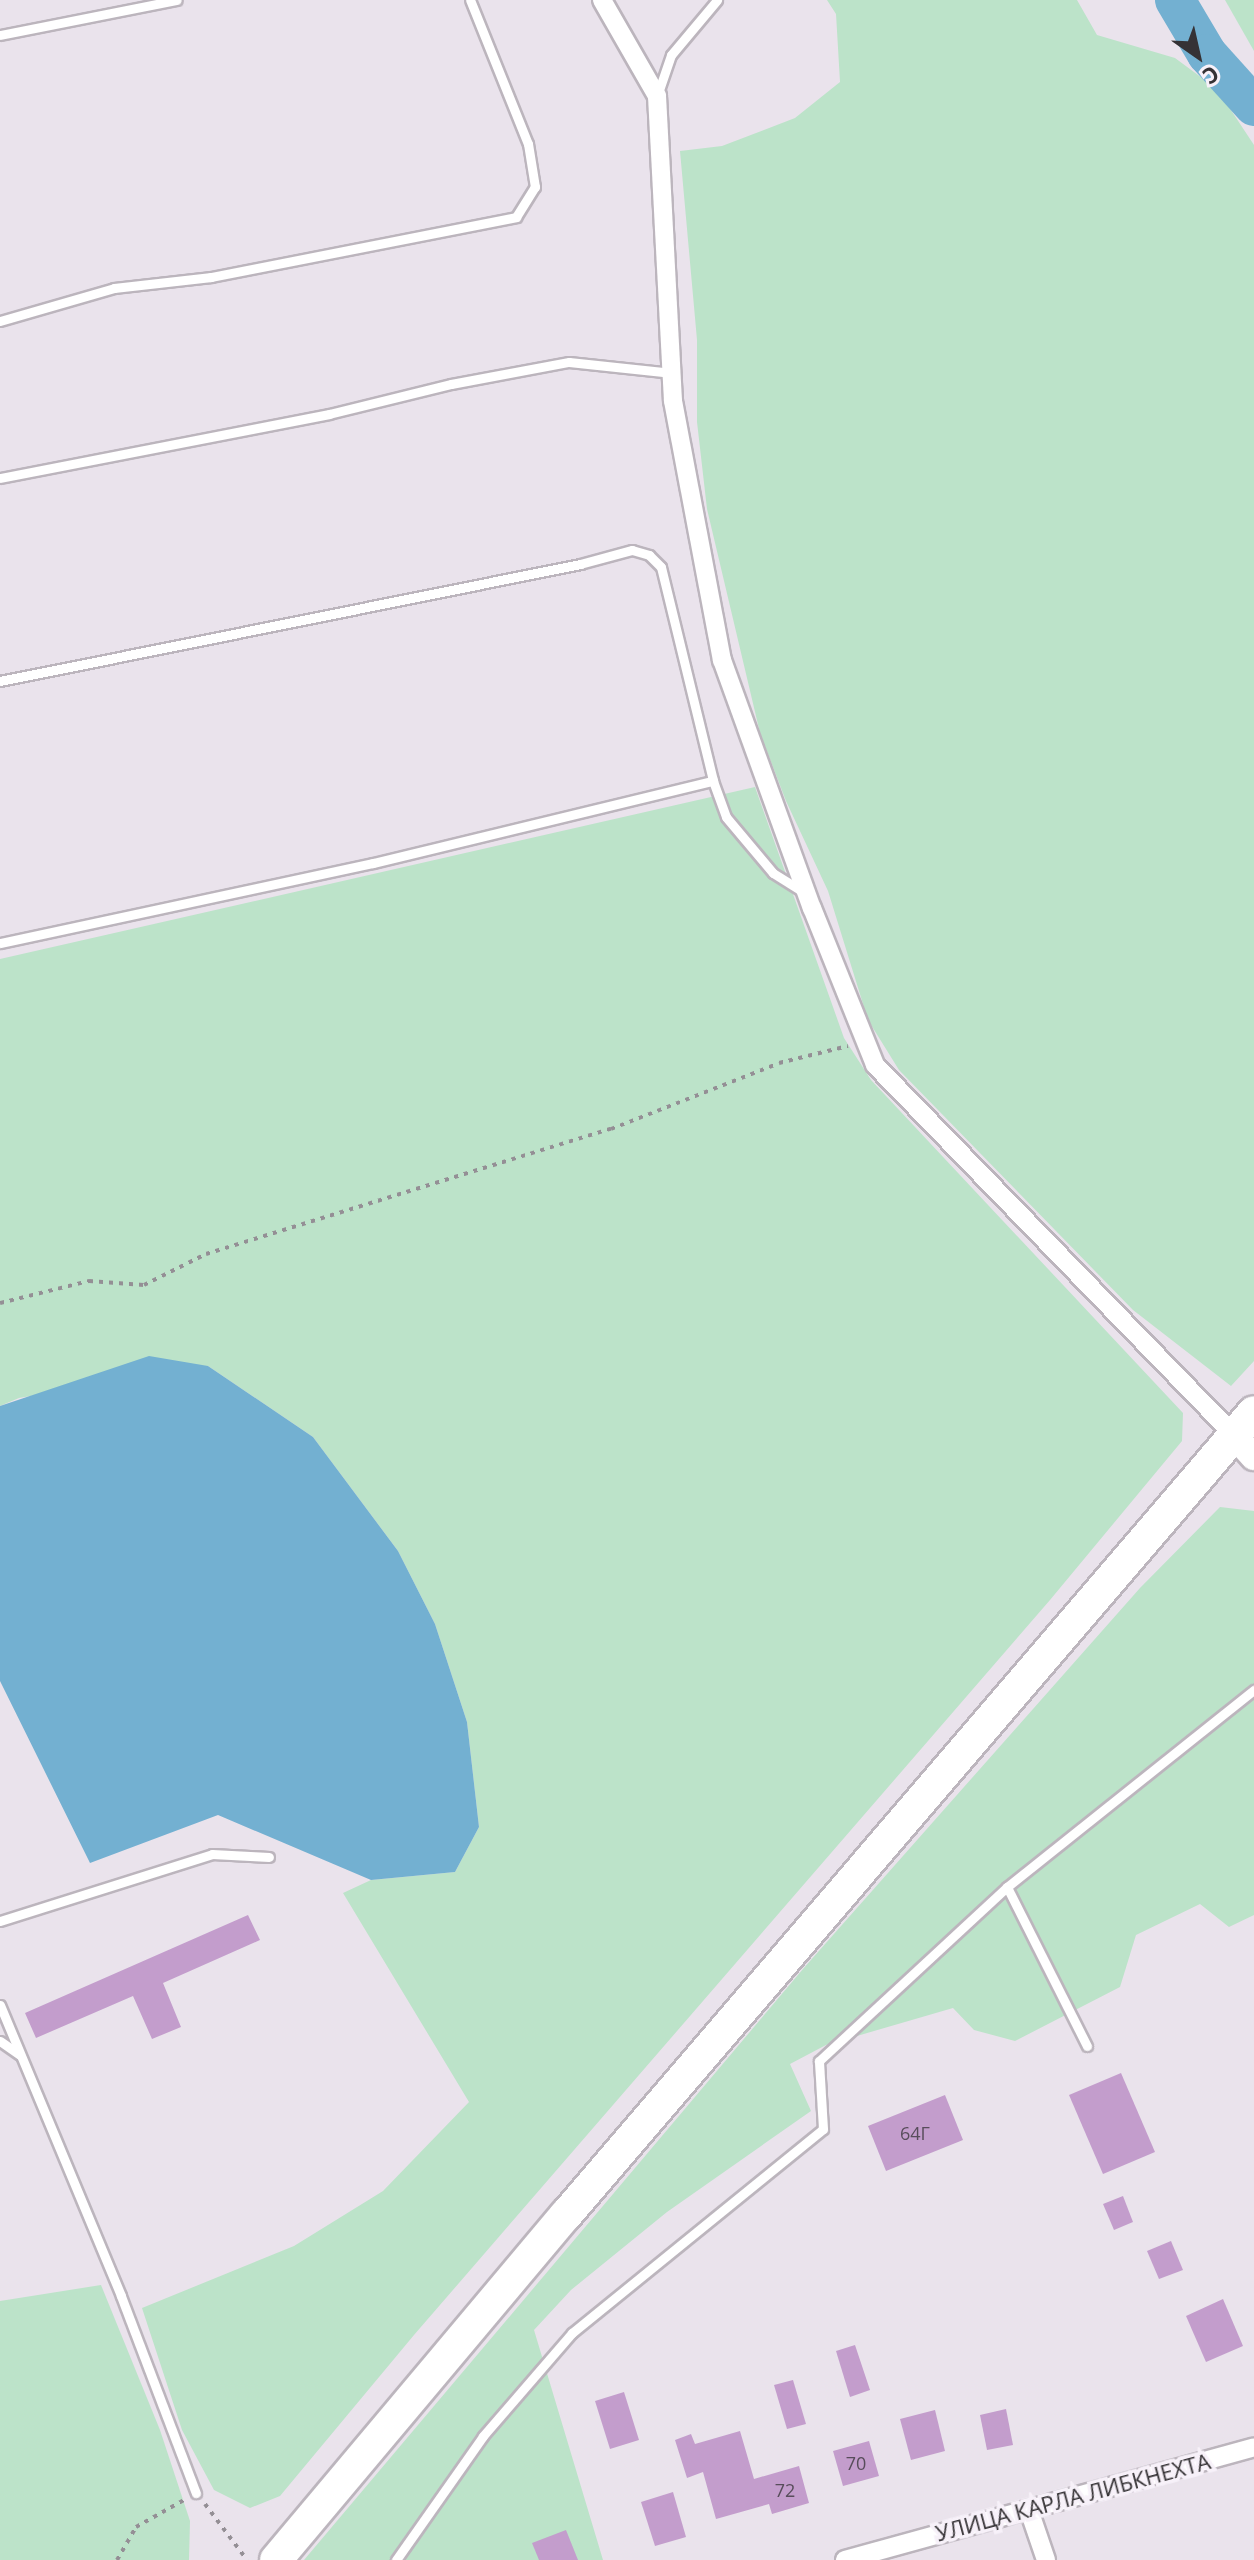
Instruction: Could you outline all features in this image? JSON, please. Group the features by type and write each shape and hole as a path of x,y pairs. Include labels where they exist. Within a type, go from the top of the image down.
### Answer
{"highway":[{"path":"276,2560 1247,1434"}],"street":[{"path":"602,0 657,96 673,401 722,660 808,895 875,1065 1247,1434"},
{"name":"УЛИЦА КАРЛА ЛИБКНЕХТА","path":"845,2560 1254,2447"},
{"path":"1029,2510 1046,2560"}],"lane":[{"path":"0,35 177,0"},
{"path":"0,321 114,288 211,277 516,217 535,187 528,144 470,0"},
{"path":"657,96 671,55 717,0"},
{"path":"0,478 313,417 451,384 569,362 672,373"},
{"path":"0,681 580,564 632,550 649,555 661,567 713,781 726,817 773,873 808,895"},
{"path":"0,943 373,863 713,781"},
{"path":"396,2560 483,2436 572,2333 783,2165 823,2129 819,2061 1007,1887 1254,1690"},
{"path":"0,1921 212,1854 269,1857"},
{"path":"1007,1887 1087,2046"},
{"path":"0,2005 121,2296 196,2493"},
{"path":"0,2041 20,2055"}],"path":[{"path":"0,1303 89,1281 144,1285 206,1254 611,1129 779,1063 865,1041"},
{"path":"117,2560 136,2527 196,2493 247,2560"}],"green space":[{"path":"827,0 1077,0 1097,35 1175,58 1217,89 1254,145 1254,1361 1231,1386 1133,1310 899,1070 868,1020 828,891 786,801 760,733 707,509 697,422 697,340 680,151 722,146 795,118 840,82 836,14"},
{"path":"1225,0 1254,0 1254,51"},
{"path":"755,787 844,1038 871,1080 1183,1413 1182,1441 1050,1600 414,2335 280,2496 250,2508 214,2490 182,2430 142,2308 294,2246 383,2191 469,2102 343,1893 371,1880 455,1872 479,1827 467,1722 435,1624 398,1551 313,1437 208,1366 19,1398 0,1406 0,959"},
{"path":"1220,1507 1254,1511 1254,1915 1229,1927 1200,1904 1136,1935 1120,1987 1015,2041 974,2030 953,2008 826,2045 790,2064 811,2111 667,2212 571,2290 534,2330 603,2560 304,2560 803,1969 1140,1588"},
{"path":"101,2285 160,2430 190,2521 189,2560 0,2560 0,2301"}],"water":[{"path":"149,1356 208,1366 313,1437 398,1551 435,1624 467,1722 479,1827 455,1872 371,1880 218,1815 90,1863 0,1681 0,1406"}],"building":[{"path":"248,1915 260,1940 163,1983 181,2027 152,2039 133,1996 36,2038 25,2013"},
{"path":"1121,2073 1155,2152 1103,2174 1069,2095"},
{"path":"945,2095 963,2140 886,2171 868,2126"},
{"path":"1123,2196 1133,2222 1114,2230 1103,2204"},
{"path":"1171,2241 1183,2270 1159,2279 1147,2251"},
{"path":"1223,2299 1243,2346 1206,2362 1186,2316"},
{"path":"855,2345 870,2390 850,2397 836,2351"},
{"path":"793,2380 806,2424 787,2429 774,2385"},
{"path":"624,2392 639,2440 610,2449 595,2401"},
{"path":"1006,2409 1013,2445 987,2450 980,2415"},
{"path":"935,2410 945,2451 911,2460 900,2419"},
{"path":"740,2431 754,2479 799,2466 809,2503 772,2514 769,2504 716,2519 703,2472 687,2478 675,2440 691,2434 695,2444"},
{"path":"869,2441 879,2476 843,2486 833,2451"},
{"path":"673,2492 686,2537 655,2546 641,2502"},
{"path":"566,2530 578,2560 539,2560 532,2543"}],"waterway":[{"path":"1175,0 1207,54 1254,106"}]}
